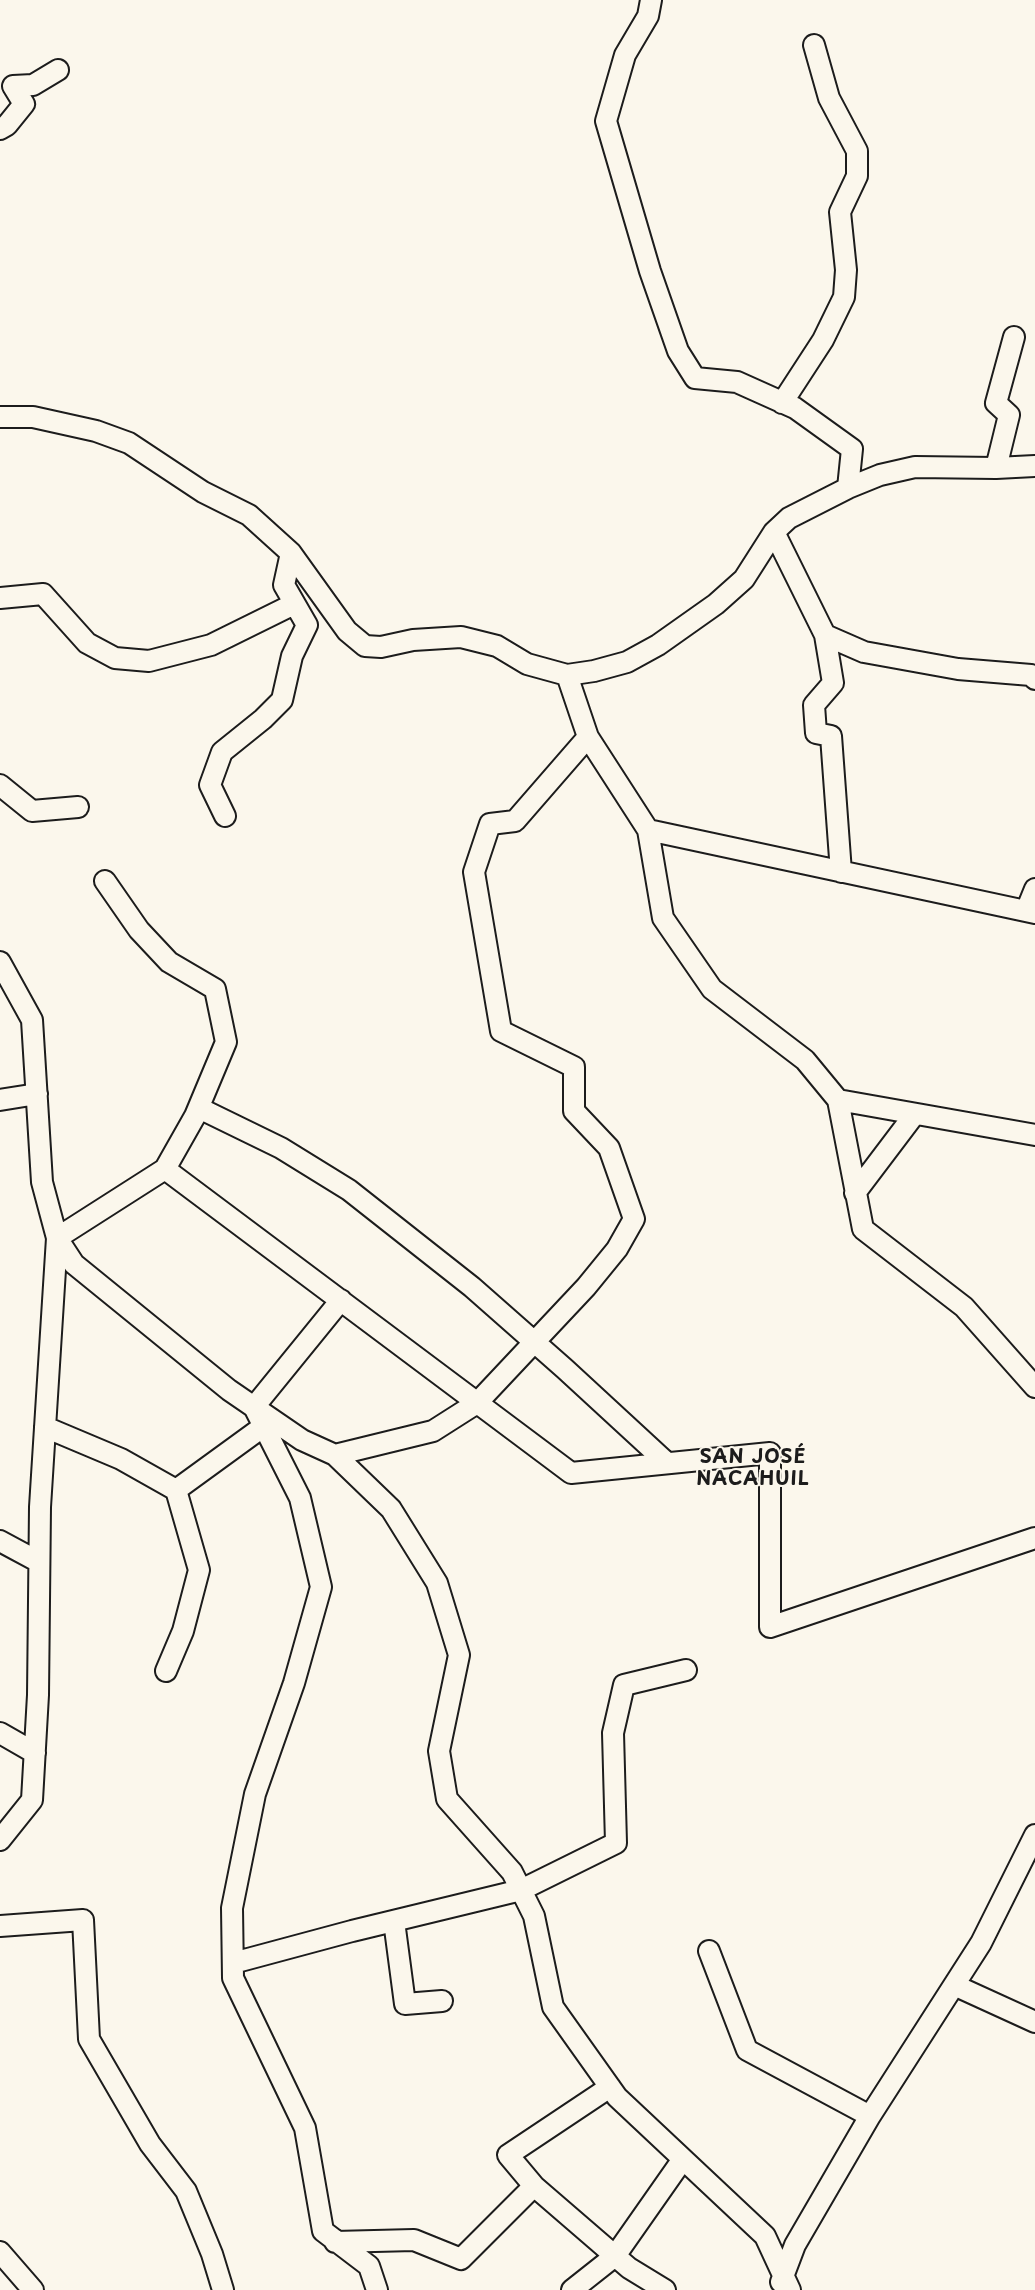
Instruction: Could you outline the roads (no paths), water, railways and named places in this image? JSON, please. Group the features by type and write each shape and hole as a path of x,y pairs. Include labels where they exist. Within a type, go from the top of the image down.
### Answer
{"street":[{"path":"652,0 648,16 625,55 606,121 650,271 678,351 695,378 737,382 795,408 852,449 848,488"},
{"path":"782,403 823,340 844,298 846,270 840,212 857,176 857,151 829,98 814,45"},
{"path":"0,129 7,125 24,104 13,86 33,85 58,70"},
{"path":"996,468 1009,415 996,403 1014,337"},
{"path":"0,418 32,417 96,430 129,443 204,492 249,515 290,553 347,631 365,646 381,648 413,640 461,637 497,646 527,664 567,675 594,671 627,662 658,645 716,604 744,579 774,532 789,518 848,488 880,475 915,467 996,468 1035,466"},
{"path":"774,532 825,635 834,683 814,705 816,733 831,736 841,872"},
{"path":"225,816 210,784 222,752 263,719 282,700 292,656 307,625 284,585 290,553"},
{"path":"0,598 44,594 87,643 115,658 149,661 211,645 294,604"},
{"path":"825,635 864,652 958,669 1031,675 1035,679"},
{"path":"567,675 588,737 648,830 663,918 712,989 805,1060 838,1100 863,1229 964,1307 1035,1387"},
{"path":"335,1455 434,1431 477,1403 586,1287 617,1249 634,1219 609,1148 574,1111 574,1067 501,1031 474,872 490,824 514,821 588,737"},
{"path":"0,785 32,811 78,807"},
{"path":"648,830 1031,912 1035,889"},
{"path":"57,1238 165,1169 199,1108 226,1042 215,989 169,962 139,930 105,881"},
{"path":"0,962 32,1020 42,1182 57,1238 74,1264 229,1390 302,1440 335,1455 391,1510 437,1583 459,1655 439,1751 447,1800 512,1872 534,1916 552,2006 617,2097 765,2236 784,2285"},
{"path":"0,1100 37,1094"},
{"path":"838,1100 1035,1135"},
{"path":"199,1108 281,1148 349,1190 472,1287 668,1463"},
{"path":"855,1193 914,1115"},
{"path":"165,1169 571,1473 770,1453 770,1627 1035,1538"},
{"path":"0,1840 32,1800 38,1695 40,1507 57,1238"},
{"path":"254,1407 340,1300"},
{"path":"254,1407 300,1498 321,1586 294,1683 255,1794 232,1908 233,1978 305,2128 323,2231 335,2242 370,2266 376,2290"},
{"path":"45,1426 121,1460 176,1490 199,1570 184,1631 166,1671"},
{"path":"176,1490 264,1426"},
{"path":"0,1541 39,1562"},
{"path":"233,1963 521,1890 616,1843 613,1733 624,1685 686,1670"},
{"path":"0,1733 35,1753"},
{"path":"784,2285 795,2245 870,2116 981,1943 1035,1835"},
{"path":"0,1926 83,1920 89,2039 150,2144 186,2191 212,2254 222,2290"},
{"path":"394,1921 405,2004 442,2001"},
{"path":"709,1951 747,2050 870,2116"},
{"path":"954,1985 1035,2022"},
{"path":"610,2087 508,2155 534,2186 629,2268 664,2290"},
{"path":"572,2290 615,2256 683,2159"},
{"path":"335,2242 414,2240 461,2259 534,2186"},
{"path":"0,2252 32,2290"}],"district":[{"name":"SAN JOSÉ NACAHUIL","path":"753,1469"}]}
